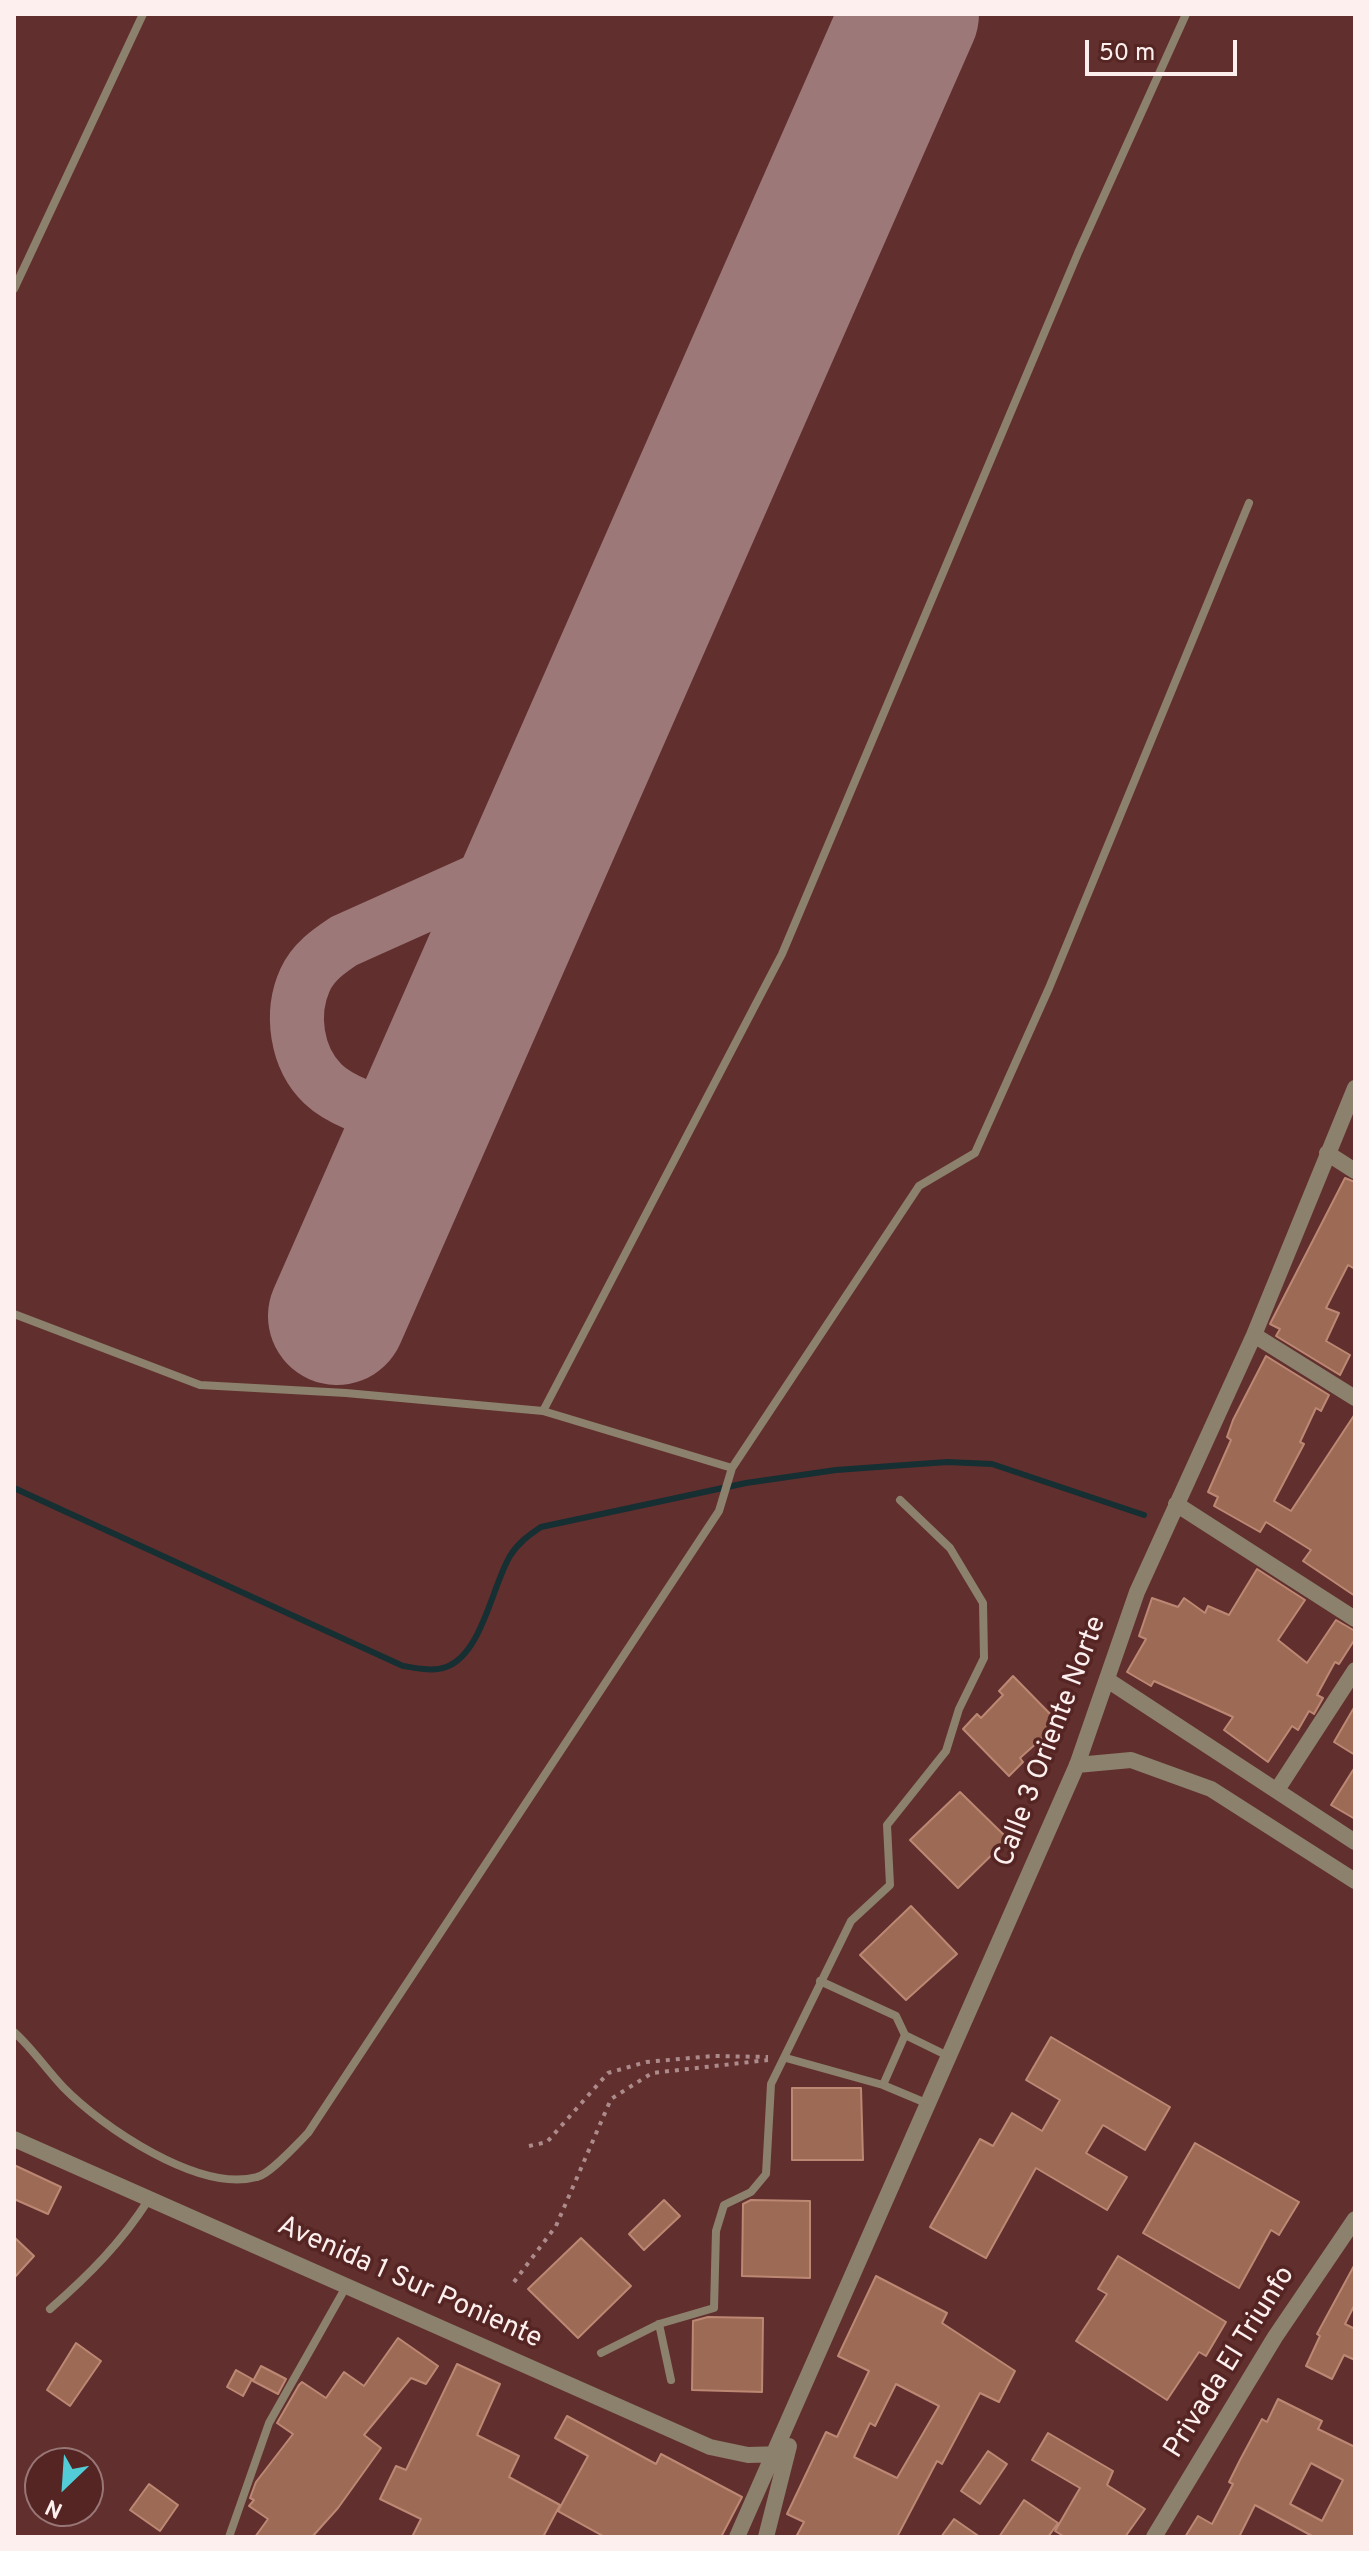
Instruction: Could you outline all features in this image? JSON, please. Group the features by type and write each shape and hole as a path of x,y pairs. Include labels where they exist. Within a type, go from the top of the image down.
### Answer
{"street":[{"name":"Calle 3 Oriente Norte","path":"766,2537 782,2454 794,2413 926,2103 1077,1765 1109,1681 1137,1592 1254,1335 1355,1088"},
{"path":"1327,1153 1355,1171"},
{"path":"1254,1335 1355,1398"},
{"path":"1176,1504 1355,1619"},
{"path":"1277,1790 1355,1670"},
{"path":"1109,1681 1355,1842"},
{"path":"1077,1765 1131,1760 1211,1789 1355,1881"},
{"name":"Avenida 1 Sur Poniente","path":"14,2139 348,2284 710,2447 748,2455 782,2454"},
{"name":"Privada El Triunfo","path":"1154,2537 1275,2337 1355,2219"},
{"name":"Calle 3 Oriente Norte","path":"737,2537 782,2454"}],"lane":[{"path":"14,289 143,14"},
{"path":"543,1411 782,954 1078,253 1186,14"},
{"path":"14,2032 64,2088 112,2128 168,2159 221,2180 260,2177 308,2133 725,1499 732,1471 919,1186 975,1153 1049,988 1249,503"},
{"path":"14,1314 200,1385 346,1393 543,1411 732,1471"},
{"path":"601,2353 659,2324 714,2308 716,2231 724,2205 751,2192 766,2174 771,2084 851,1921 890,1885 887,1825 946,1751 959,1709 984,1658 983,1603 950,1548 900,1500"},
{"path":"820,1981 896,2016 905,2035 948,2056"},
{"path":"883,2085 905,2035"},
{"path":"786,2058 883,2085 926,2103"},
{"path":"50,2309 94,2271 125,2237 150,2198"},
{"path":"229,2537 269,2423 348,2284"},
{"path":"659,2324 671,2380"}],"path":[{"path":"529,2146 547,2142 608,2073 646,2062 713,2056 786,2058"},
{"path":"514,2282 556,2226 611,2099 652,2073 786,2058"}],"building":[{"path":"1345,1178 1355,1182 1355,1269 1348,1265 1326,1308 1339,1313 1326,1341 1350,1355 1340,1375 1276,1336 1280,1329 1270,1324"},
{"path":"1266,1356 1329,1395 1321,1411 1316,1408 1300,1442 1304,1444 1274,1501 1291,1511 1355,1414 1355,1596 1303,1561 1311,1550 1266,1522 1260,1532 1214,1506 1218,1497 1208,1492 1231,1440 1227,1437 1233,1420"},
{"path":"1257,1569 1305,1600 1278,1640 1307,1663 1336,1620 1355,1631 1355,1639 1339,1664 1335,1662 1317,1695 1323,1698 1314,1714 1309,1711 1298,1730 1292,1726 1268,1762 1224,1730 1233,1717 1154,1681 1151,1686 1127,1672 1146,1639 1139,1636 1152,1598 1178,1607 1184,1598 1205,1613 1208,1606 1229,1615"},
{"path":"1013,1676 1059,1723 1020,1758 1023,1762 1009,1776 963,1729 977,1714 981,1718 1003,1695 999,1691"},
{"path":"1355,1706 1355,1755 1334,1742"},
{"path":"1355,1767 1355,1819 1331,1805"},
{"path":"960,1792 1008,1839 958,1888 910,1840"},
{"path":"911,1906 957,1954 906,2000 860,1955"},
{"path":"1051,2037 1170,2107 1145,2150 1103,2125 1086,2153 1127,2177 1107,2210 1036,2168 986,2258 930,2227 980,2139 993,2146 1012,2113 1042,2131 1060,2100 1026,2080"},
{"path":"792,2088 861,2088 863,2160 792,2160"},
{"path":"1195,2143 1299,2202 1279,2235 1271,2230 1239,2288 1143,2233"},
{"path":"14,2165 61,2187 48,2214 14,2199"},
{"path":"664,2200 680,2216 644,2250 629,2234"},
{"path":"751,2200 810,2201 810,2278 742,2276 743,2204"},
{"path":"14,2237 34,2256 14,2278"},
{"path":"581,2238 631,2286 578,2338 528,2289"},
{"path":"1118,2256 1226,2322 1206,2356 1199,2352 1167,2400 1076,2341 1107,2294 1098,2289"},
{"path":"1355,2264 1355,2304 1345,2324 1355,2329 1355,2360 1344,2355 1332,2379 1306,2366 1320,2336 1317,2334"},
{"path":"876,2276 947,2313 942,2323 1015,2371 999,2402 980,2393 942,2464 937,2461 897,2537 796,2537 804,2522 787,2514 826,2432 837,2437 869,2371 838,2356","holes":["896,2384 939,2406 897,2478 854,2457 870,2423 875,2426"]},
{"path":"708,2317 763,2318 762,2392 692,2390 693,2321"},
{"path":"398,2338 438,2366 426,2384 411,2378 364,2435 381,2448 338,2508 312,2537 255,2537 268,2519 249,2506 254,2500 250,2498 256,2482 293,2434 277,2423 299,2385 302,2382 326,2398 344,2372 364,2386"},
{"path":"76,2343 101,2361 70,2406 47,2390"},
{"path":"457,2364 500,2384 477,2435 519,2456 509,2477 560,2505 543,2537 412,2537 421,2519 380,2499 396,2466 406,2470"},
{"path":"261,2366 286,2379 278,2394 253,2381"},
{"path":"236,2370 252,2379 243,2396 227,2387"},
{"path":"1278,2399 1322,2421 1318,2429 1355,2447 1355,2537 1314,2537 1255,2505 1239,2537 1185,2537 1198,2516 1212,2524 1233,2484 1229,2482 1262,2419 1267,2422","holes":["1311,2463 1343,2480 1322,2521 1290,2504"]},
{"path":"567,2416 656,2464 661,2454 742,2497 721,2537 605,2537 558,2511 588,2456 555,2438"},
{"path":"1048,2433 1113,2471 1107,2485 1145,2509 1125,2537 1065,2537 1055,2531 1080,2488 1032,2460"},
{"path":"988,2451 1007,2464 980,2504 961,2491"},
{"path":"149,2484 178,2505 160,2531 130,2510"},
{"path":"1024,2500 1058,2523 1048,2537 999,2537"},
{"path":"954,2519 980,2537 941,2537"}],"waterway":[{"path":"14,1488 403,1666 430,1669 446,1667 469,1648 485,1618 510,1556 541,1527 746,1483 836,1470 947,1462 992,1464 1144,1515"}],"taxiway":[{"path":"420,1126 344,1098 323,1084 314,1073 298,1035 298,1007 305,980 317,962 344,941 540,853"}],"runway":[{"path":"337,1316 910,14"}]}
